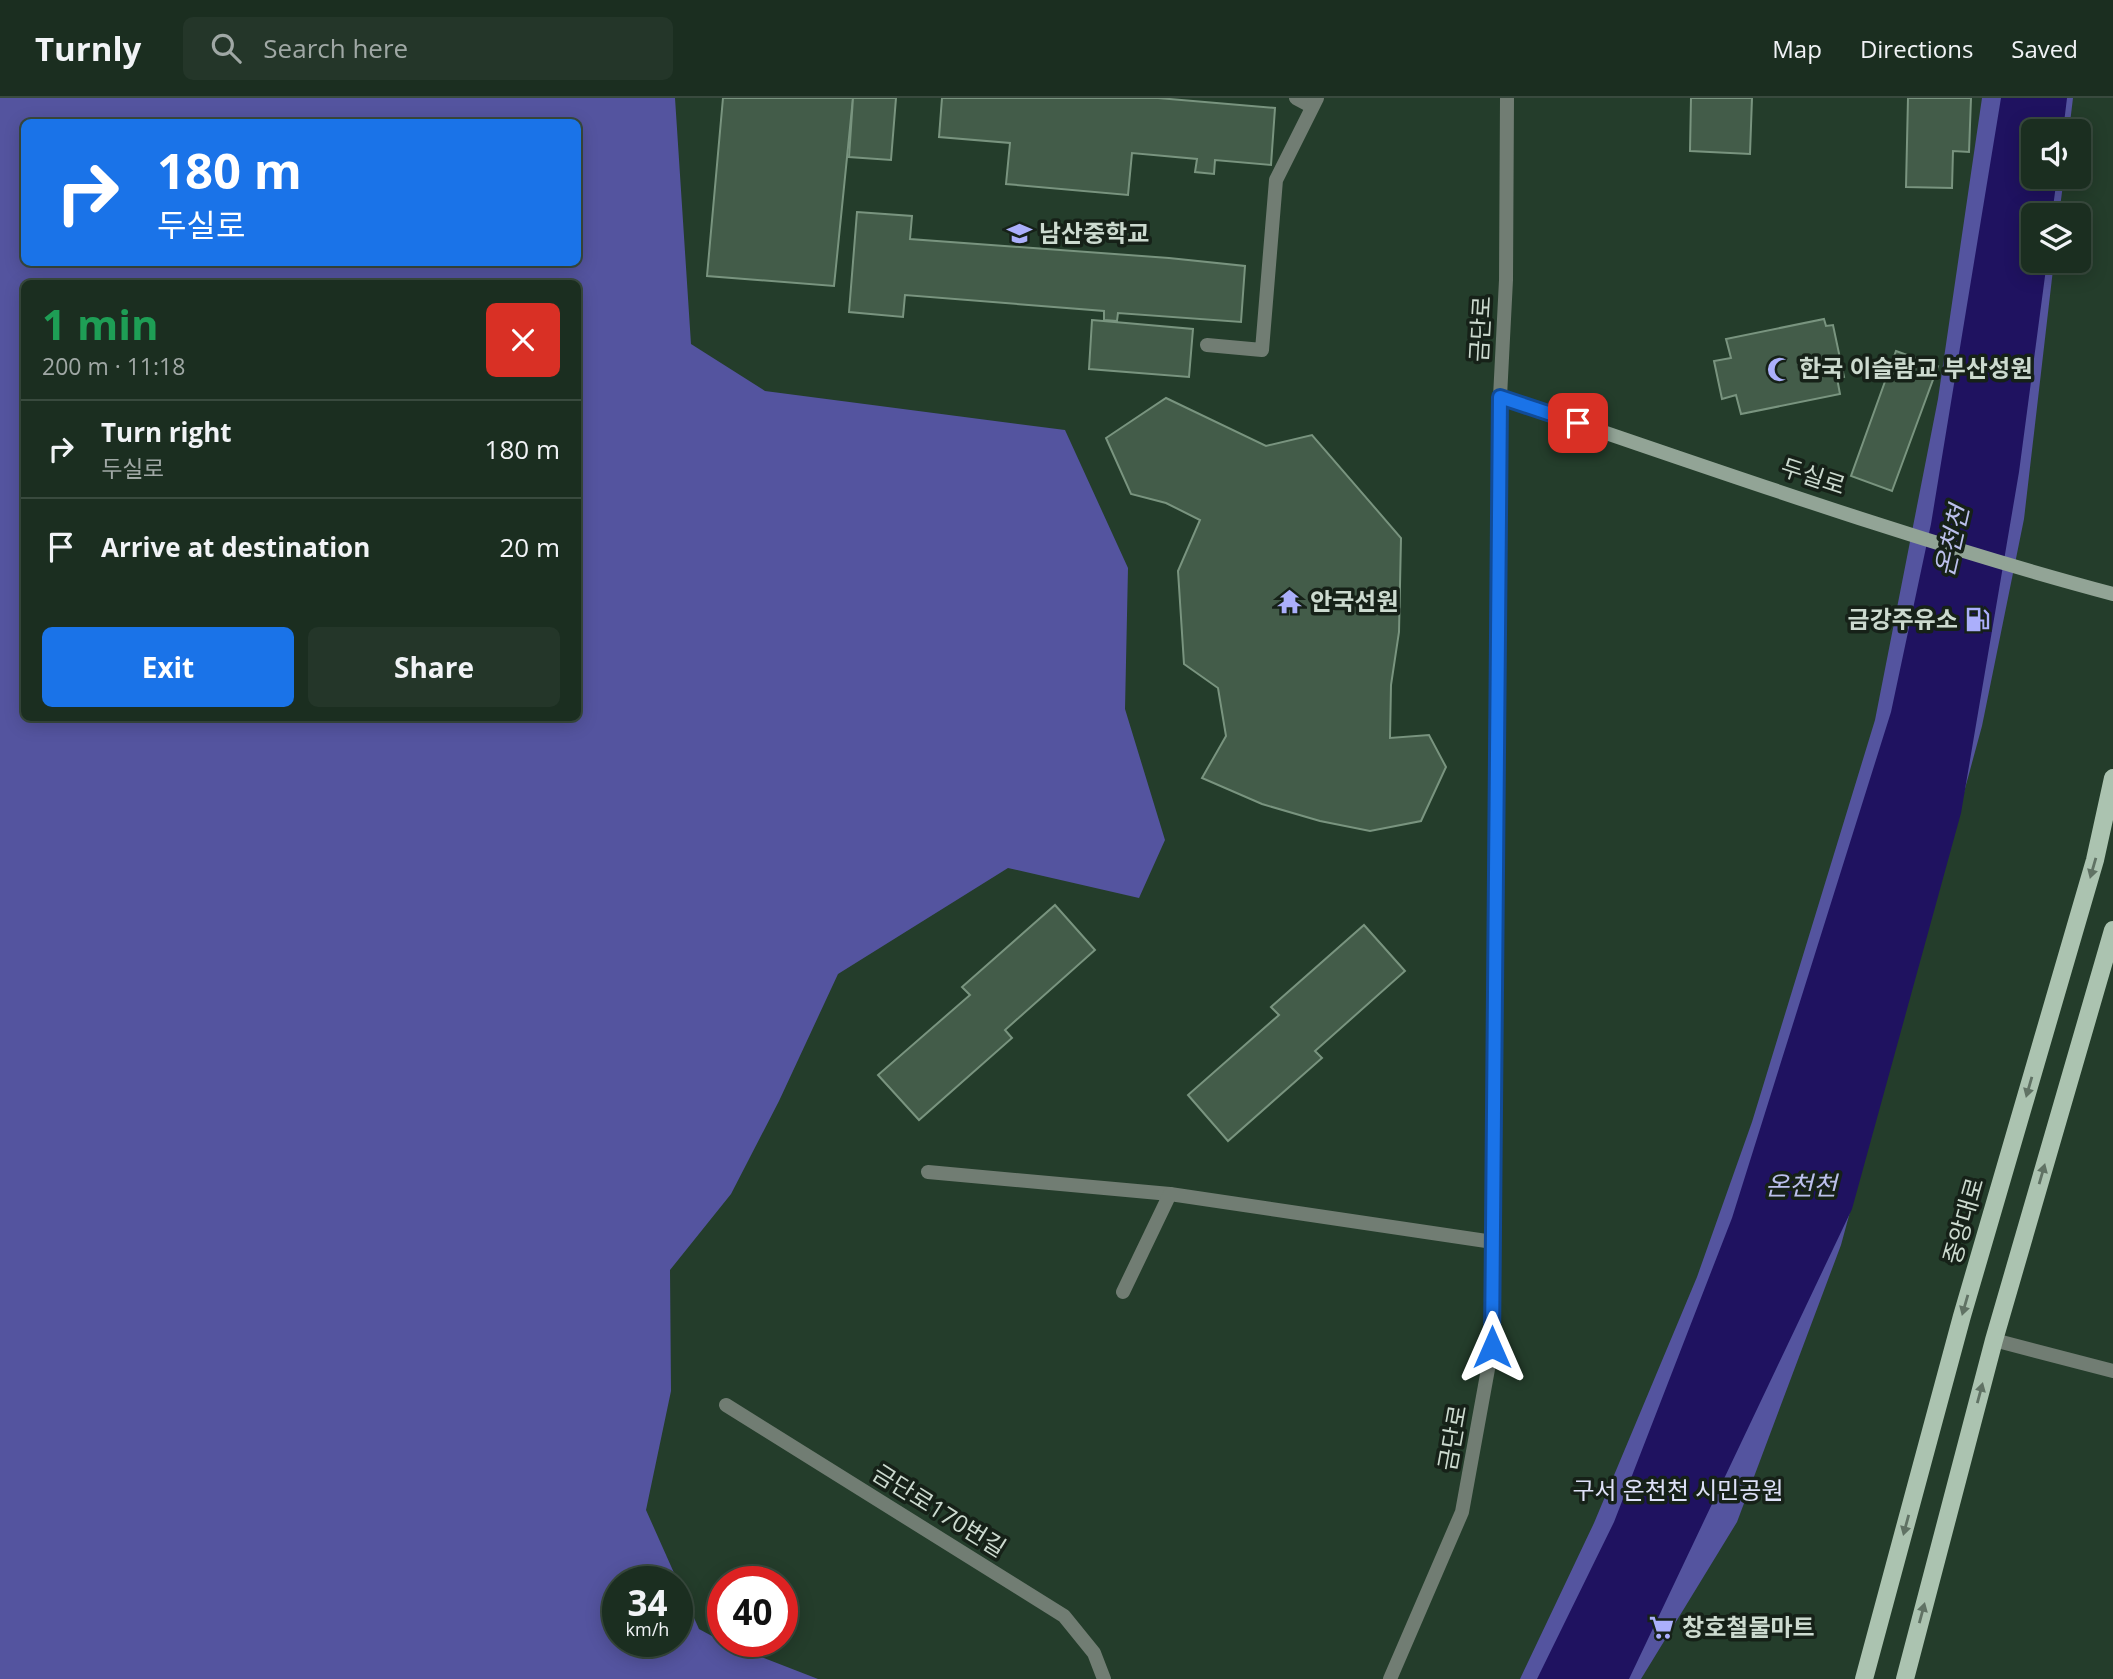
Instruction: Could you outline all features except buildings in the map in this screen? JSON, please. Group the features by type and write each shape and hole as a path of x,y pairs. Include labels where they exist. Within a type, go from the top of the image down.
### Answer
{"main road":[{"name":"두실로","path":"1500,397 1865,519 2055,579 2113,594"},
{"name":"중앙대로","path":"1864,1679 1962,1316 2095,860 2113,778"},
{"path":"1905,1679 1994,1340 2113,930"}],"street":[{"path":"1207,345 1262,350 1276,180 1314,102 1296,98"},
{"name":"금단로","path":"1390,1679 1462,1512 1492,1347 1500,397 1506,280 1507,98"},
{"path":"928,1171 1170,1194 1493,1242"},
{"path":"1123,1292 1170,1194"},
{"path":"1994,1340 2113,1371"},
{"name":"금단로170번길","path":"726,1405 1064,1616 1094,1653 1104,1679"}],"green space":[{"path":"0,98 675,98 691,344 765,391 1065,430 1128,568 1125,709 1165,840 1139,898 1008,868 838,974 779,1101 731,1194 670,1270 671,1391 646,1510 671,1566 602,1566 602,1657 693,1657 693,1616 699,1629 707,1633 707,1657 762,1657 818,1679 0,1679"},
{"name":"온천천","path":"1982,98 2073,98 2070,119 2021,119 2021,189 2062,189 2061,203 2021,203 2021,273 2053,273 2024,519 1982,726 1841,1245 1737,1522 1641,1679 1520,1679 1594,1523 1697,1277 1752,1122 1875,720 1938,399"}],"water":[{"name":"온천천","path":"2001,98 2067,98 2064,119 2021,119 2021,189 2055,189 2054,203 2021,203 2021,273 2045,273 2019,472 1961,813 1852,1209 1629,1679 1537,1679 1614,1522 1732,1218 1891,712 1931,524"}],"place":[{"name":"남산중학교","path":"1019,234"},
{"name":"한국 이슬람교 부산성원","path":"1779,369"},
{"name":"안국선원","path":"1290,602"},
{"name":"금강주유소","path":"1978,620"},
{"name":"창호철물마트","path":"1662,1628"}],"route":[{"path":"1492,1347 1500,397 1578,423"}],"park label":[{"name":"구서 온천천 시민공원","path":"1678,1491"}]}
